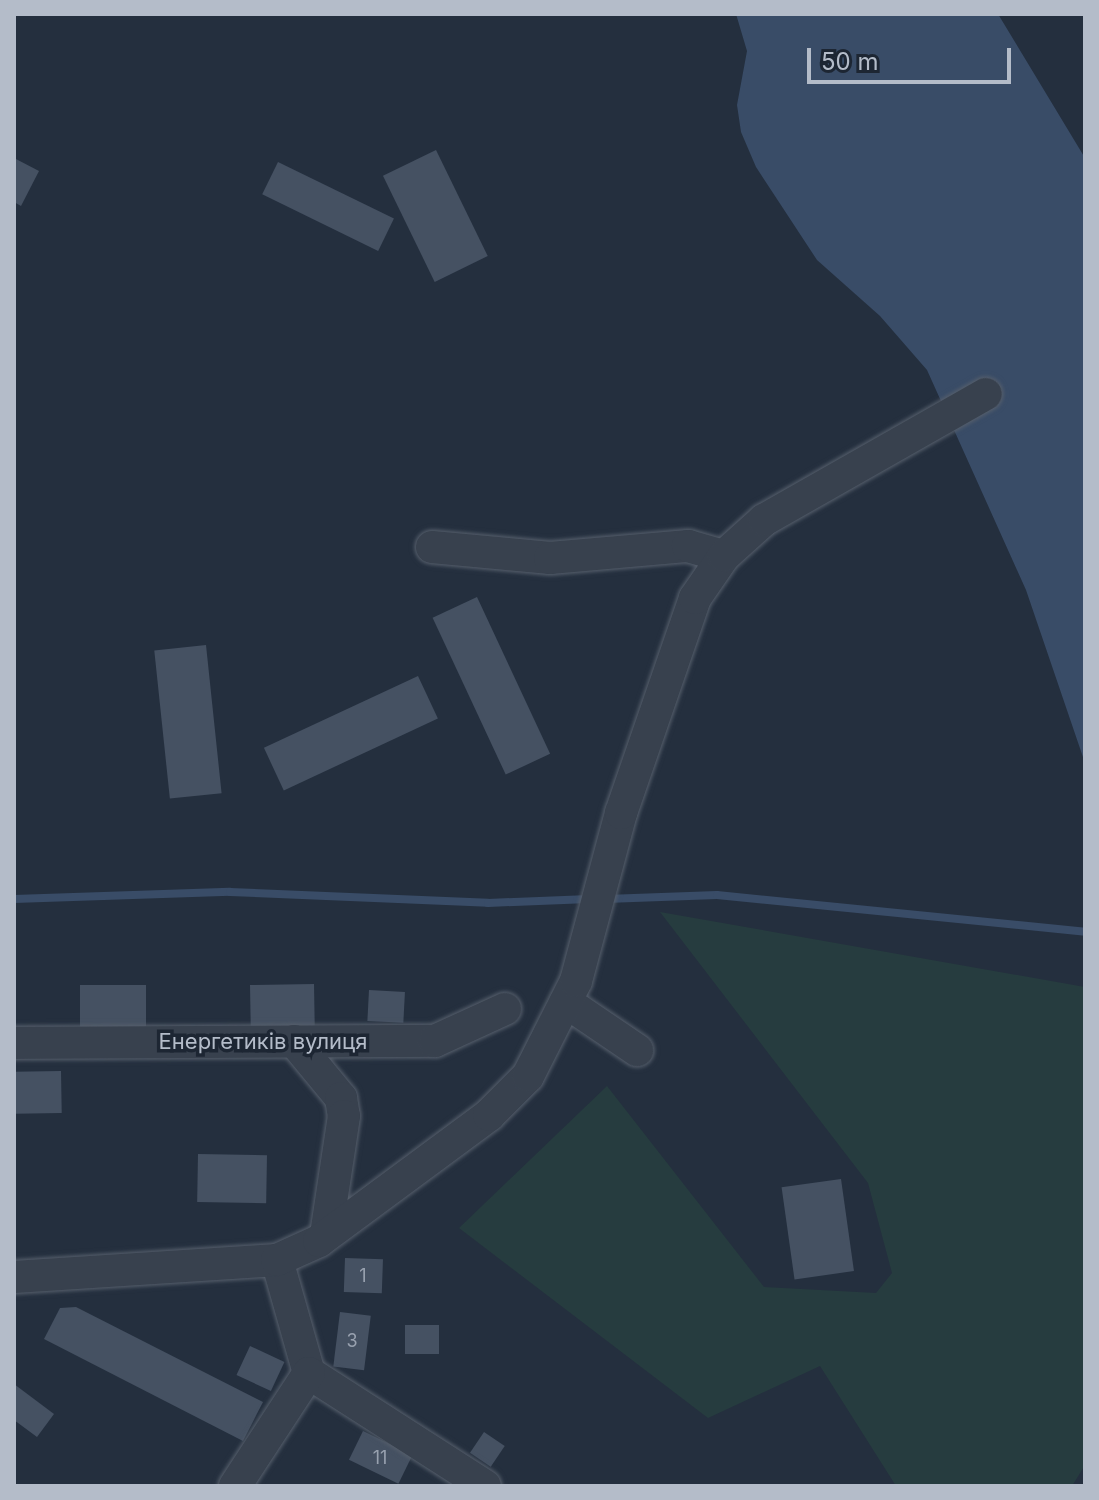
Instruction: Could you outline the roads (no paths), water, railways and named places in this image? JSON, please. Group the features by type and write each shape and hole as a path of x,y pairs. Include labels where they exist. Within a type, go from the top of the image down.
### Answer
{"street":[{"path":"14,1277 277,1260 326,1235 489,1115 528,1076 571,992 621,813 695,598 724,556 764,520 986,394"},
{"path":"432,547 550,558 688,546 724,556"},
{"path":"571,992 637,1050"},
{"name":"Енергетиків вулиця","path":"14,1043 435,1041 505,1009"},
{"path":"294,1041 329,1081 342,1107 326,1235"},
{"path":"277,1260 309,1373 485,1486"},
{"path":"235,1486 309,1373"}],"water":[{"path":"736,14 998,14 1085,158 1085,763 1026,590 927,370 880,316 817,260 756,167 741,132 737,105 747,51"}],"waterway":[{"path":"14,899 230,892 488,903 589,899"},
{"path":"606,899 717,895 1085,932"}]}
